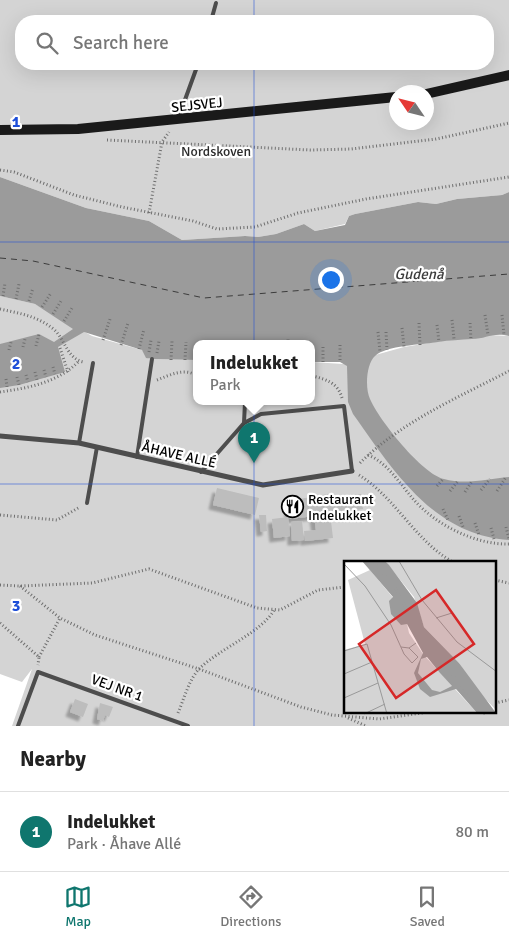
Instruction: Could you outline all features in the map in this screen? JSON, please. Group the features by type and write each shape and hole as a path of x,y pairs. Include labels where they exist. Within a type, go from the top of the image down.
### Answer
{"street":[{"path":"434,92 509,75"},
{"name":"SEJSVEJ","path":"0,130 78,129 177,121 389,98"},
{"name":"ÅHAVE ALLÉ","path":"0,436 97,447 263,485 352,471"}],"lane":[{"path":"213,15 216,3"},
{"path":"177,121 196,70"},
{"path":"137,457 152,359"},
{"path":"79,444 93,363"},
{"path":"244,423 245,405"},
{"path":"201,472 244,423 261,414 344,406 352,471"},
{"path":"87,503 97,447"},
{"path":"18,726 38,672"},
{"name":"VEJ NR 1","path":"38,672 174,724 188,726"}],"path":[{"path":"149,213 162,142 177,121"},
{"path":"102,138 110,141 300,149 351,149 436,139 509,123"},
{"path":"0,170 14,172 74,195 149,213 193,221 217,229 255,227 298,213 327,207 509,177"},
{"path":"3,296 4,283"},
{"path":"16,299 18,284"},
{"path":"29,301 33,288"},
{"path":"42,307 51,293"},
{"path":"53,314 61,301"},
{"path":"64,321 72,308"},
{"path":"0,309 34,317 54,328 69,352 79,361 68,373 44,382 0,392"},
{"path":"485,315 488,335"},
{"path":"502,315 504,335"},
{"path":"103,340 110,319"},
{"path":"452,320 454,339"},
{"path":"470,322 471,340"},
{"path":"121,345 128,323"},
{"path":"419,323 420,345"},
{"path":"437,325 439,342"},
{"path":"402,328 404,347"},
{"path":"139,350 144,329"},
{"path":"378,332 380,352"},
{"path":"386,332 387,350"},
{"path":"36,346 39,334"},
{"path":"23,347 25,339"},
{"path":"171,360 172,341"},
{"path":"9,350 11,342"},
{"path":"185,360 186,342"},
{"path":"323,345 323,362"},
{"path":"340,345 340,362"},
{"path":"60,348 68,373"},
{"path":"53,366 55,374"},
{"path":"44,370 46,377"},
{"path":"509,371 402,428 371,450 368,455 383,464 416,502 432,516 467,536 494,544 509,544"},
{"path":"35,372 37,380"},
{"path":"149,378 155,381 176,373 193,373"},
{"path":"26,375 28,382"},
{"path":"17,377 19,385"},
{"path":"315,377 326,379 340,390 344,406"},
{"path":"6,379 7,387"},
{"path":"352,471 380,490 415,530 452,561"},
{"path":"497,491 506,477"},
{"path":"437,486 443,479"},
{"path":"481,490 490,479"},
{"path":"450,491 458,481"},
{"path":"465,492 472,481"},
{"path":"0,515 58,520 87,503"},
{"path":"442,509 448,520"},
{"path":"459,516 463,527"},
{"path":"475,523 479,535"},
{"path":"506,527 509,539"},
{"path":"491,528 494,539"},
{"path":"0,585 92,583 149,569 257,608 280,610 318,590 344,586"},
{"path":"496,580 509,583"},
{"path":"20,586 60,618 94,635 199,669 301,707 343,716 379,719 415,714"},
{"path":"174,724 199,669 228,645 270,618 274,609"},
{"path":"38,672 39,657 60,618"},
{"path":"0,623 39,657"},
{"path":"496,703 509,700"},
{"path":"343,716 366,726"}],"green space":[{"name":"Nordskoven","path":"0,0 509,0 509,192 502,195 457,199 436,204 418,202 355,214 349,216 345,224 315,231 304,224 276,234 258,237 245,236 182,240 149,221 86,208 0,177"},
{"path":"0,296 35,304 92,336 142,350 149,359 193,360 193,405 315,405 315,362 343,364 404,347 454,339 471,339 488,335 509,336 509,726 12,726 32,669 22,682 0,674"}],"water":[{"name":"Gudenå","path":"0,177 86,208 149,221 182,240 245,236 258,237 276,234 304,224 315,231 345,225 349,216 355,214 418,202 436,204 457,199 502,195 509,192 509,336 494,335 477,339 405,346 380,352 372,360 368,370 367,383 368,395 382,420 413,457 435,475 460,482 509,477 509,540 482,535 458,526 437,513 418,496 384,457 353,414 348,402 347,366 340,362 315,362 315,340 193,340 193,360 152,359 146,358 142,350 84,332 58,347 65,372 19,385 0,388 0,344 39,334 54,342 73,329 35,304 0,296"}],"building":[{"path":"217,488 259,498 255,515 213,505"},
{"path":"328,494 328,498 361,494 363,509 330,513 333,538 305,541 304,531 316,530 314,516 290,519 288,501"},
{"path":"259,515 266,515 267,531 261,532"},
{"path":"288,517 290,536 274,538 272,519"},
{"path":"302,521 304,540 292,541 291,522"},
{"path":"75,699 88,704 83,717 70,712"},
{"path":"100,703 113,707 109,717 105,715 103,721 97,719"}],"ferry route":[{"path":"0,258 33,261 204,298 509,274"}],"place":[{"name":"Indelukket","path":"254,463"},
{"name":"Restaurant Indelukket","path":"292,507"}]}
